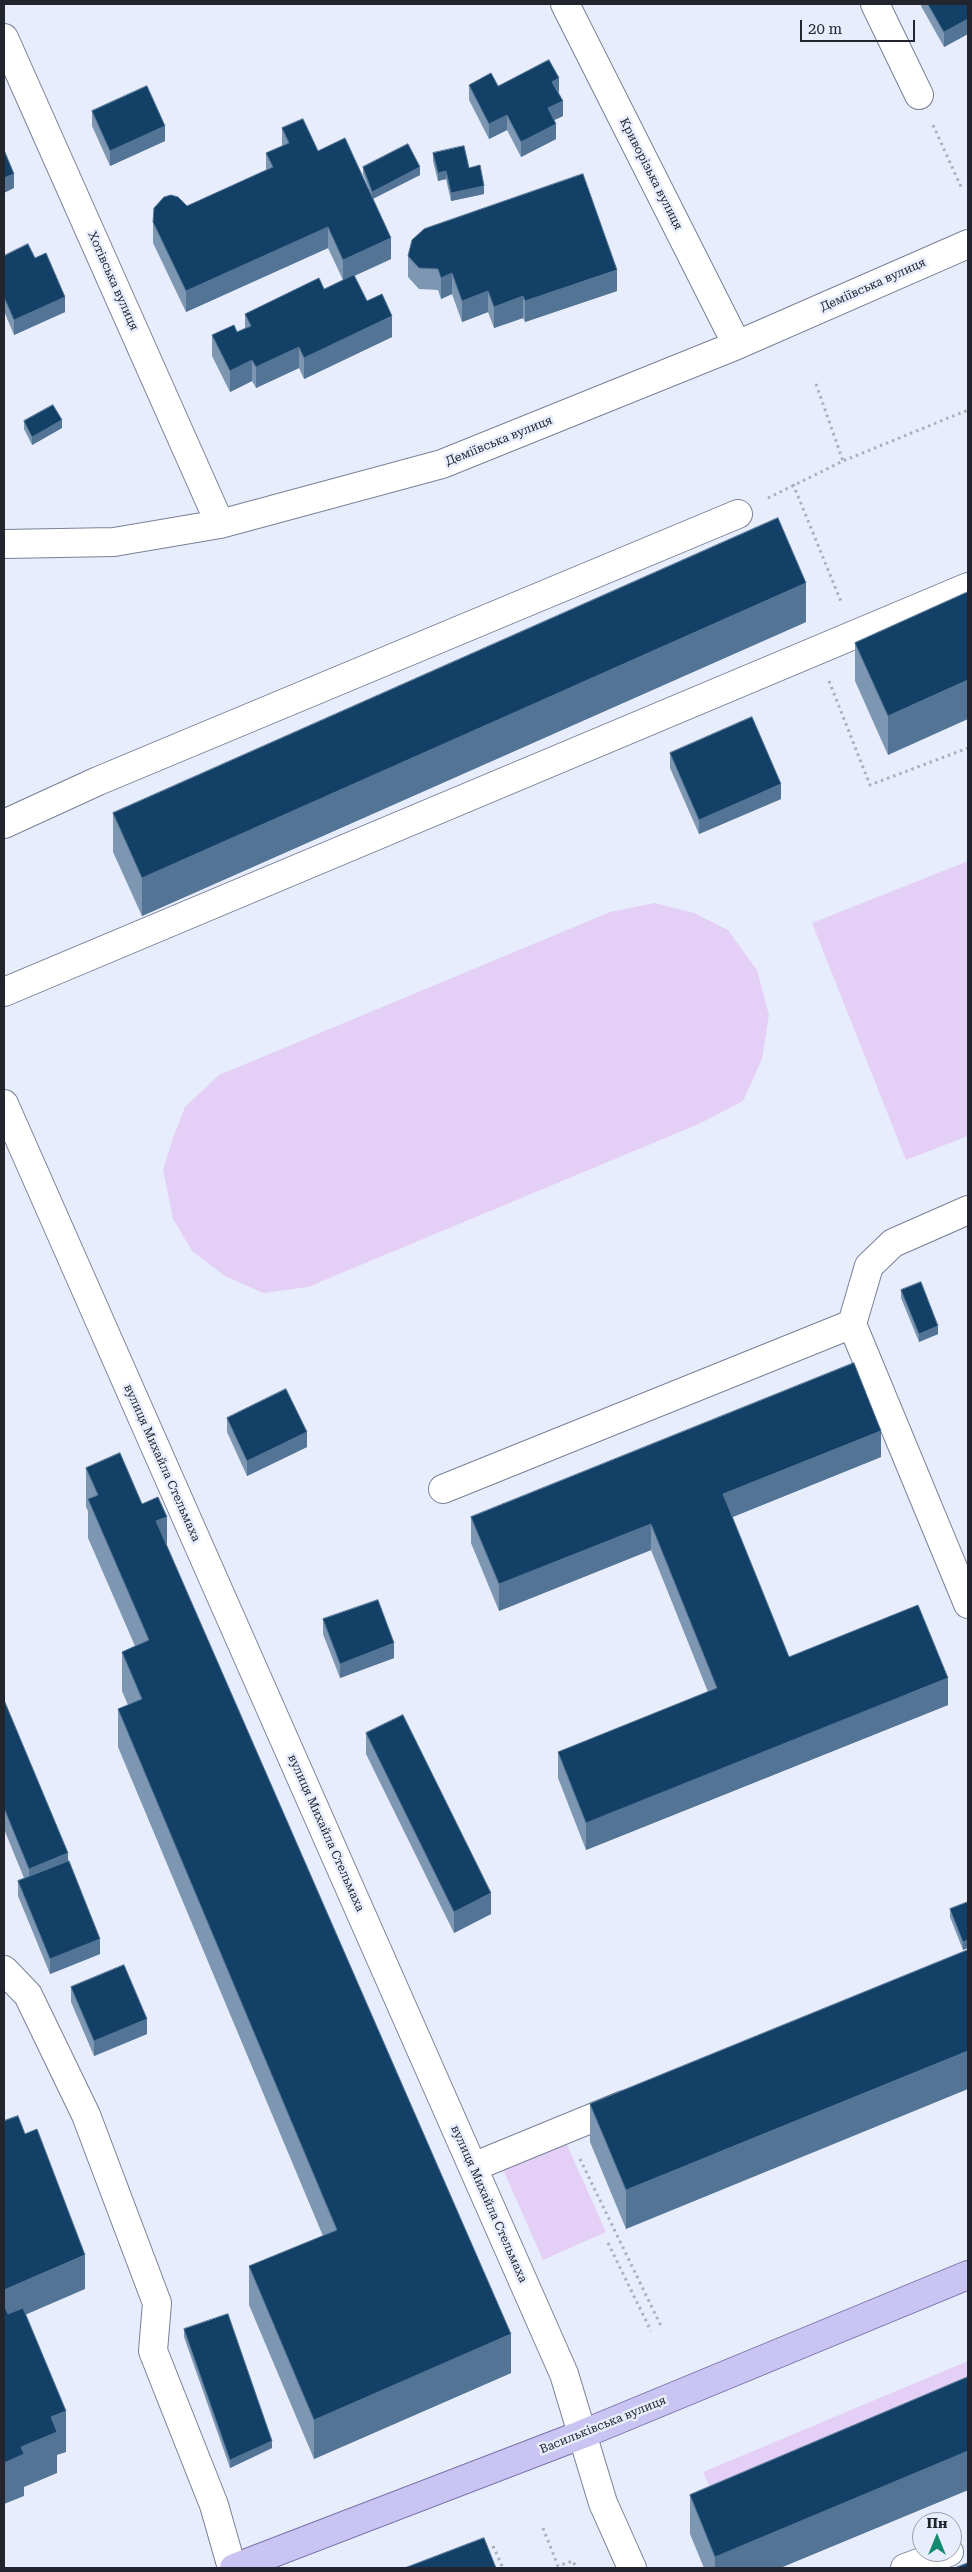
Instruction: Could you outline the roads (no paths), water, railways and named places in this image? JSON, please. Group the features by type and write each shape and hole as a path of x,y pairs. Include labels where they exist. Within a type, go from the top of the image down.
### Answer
{"main road":[{"name":"Васильківська вулиця","path":"233,2568 583,2434 968,2275"}],"street":[{"name":"Криворізька вулиця","path":"565,4 737,345"},
{"path":"875,4 919,94"},
{"name":"Хотівська вулиця","path":"4,38 220,524"},
{"name":"Деміївська вулиця","path":"4,544 114,542 220,524 442,464 737,345 968,244"},
{"path":"4,824 107,778 738,514"},
{"path":"4,992 968,587"},
{"name":"вулиця Михайла Стельмаха","path":"4,1104 564,2374 603,2503 632,2568"},
{"path":"968,1210 894,1243 869,1266 852,1324 968,1604"},
{"path":"443,1489 852,1324"},
{"path":"4,1970 28,1995 86,2115 157,2303 153,2351 214,2505 233,2568"},
{"path":"473,2167 648,2095"},
{"path":"905,2568 921,2562"}]}
